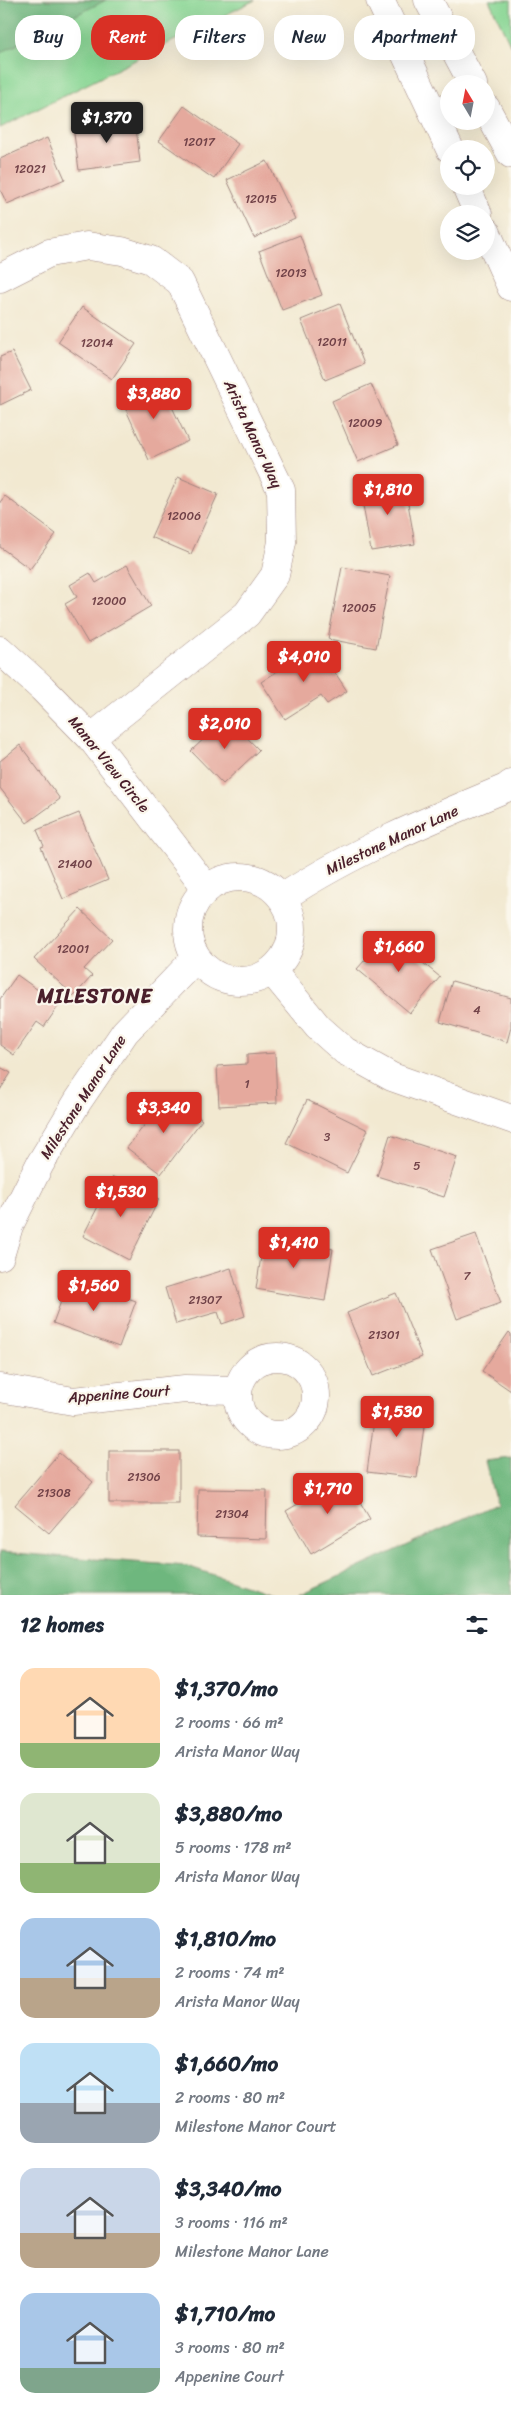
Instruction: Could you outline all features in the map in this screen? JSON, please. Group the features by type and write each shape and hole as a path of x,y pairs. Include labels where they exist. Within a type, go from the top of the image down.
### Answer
{"street":[{"path":"380,0 446,140"},
{"path":"428,0 468,75"},
{"path":"495,125 511,154"},
{"name":"Arista Manor Way","path":"0,278 49,254 87,246 122,251 151,260 180,282 281,490 282,542 275,575 247,614 91,738"},
{"path":"495,251 511,287"},
{"name":"Manor View Circle","path":"0,650 42,688 91,738 207,889"},
{"name":"Milestone Manor Lane","path":"282,898 326,870 423,823 509,787"},
{"path":"238,877 255,879 270,887 282,898 290,916 292,936 281,961 272,971 245,981 231,980 218,976 196,958 190,944 188,929 190,914 197,900 207,889 222,880 238,877"},
{"name":"Milestone Manor Lane","path":"0,1256 9,1226 40,1164 78,1101 125,1032 196,958"},
{"path":"272,971 318,1027 345,1051 392,1077 511,1119"},
{"name":"Appenine Court","path":"0,1388 73,1401 185,1390 238,1390"}],"green space":[{"path":"0,0 255,0 225,15 175,15 175,40 165,45 165,15 91,15 91,60 135,60 0,128"},
{"path":"0,0 106,0 76,15 15,15 15,46 0,53"},
{"path":"489,0 511,0 511,46"},
{"path":"511,1458 511,1595 299,1595 496,1504 485,1461"},
{"path":"0,1552 187,1566 274,1595 0,1595"}],"building":[{"path":"184,106 238,144 214,179 159,141"},
{"path":"135,119 140,162 79,170 73,127"},
{"path":"47,138 65,179 7,204 0,189 0,159"},
{"path":"267,161 295,219 254,238 227,180"},
{"path":"300,235 322,295 282,310 259,251"},
{"path":"340,304 364,364 325,380 301,320"},
{"path":"82,307 136,344 112,379 58,342"},
{"path":"12,352 31,390 0,405 0,357"},
{"path":"160,381 188,441 149,460 121,399"},
{"path":"371,384 398,445 358,462 332,401"},
{"path":"178,477 218,494 191,554 151,537"},
{"path":"404,480 415,544 371,551 360,488"},
{"path":"5,496 56,534 30,569 0,547 0,502"},
{"path":"127,565 151,606 88,643 65,604 77,597 70,585 90,573 96,583"},
{"path":"342,567 390,576 376,648 328,639"},
{"path":"317,645 347,691 327,704 321,696 285,719 261,682"},
{"path":"227,717 259,750 223,784 191,751"},
{"path":"20,745 60,799 27,823 0,788 0,761"},
{"path":"79,813 108,880 63,899 41,847 44,846 37,830"},
{"path":"80,909 112,939 84,969 92,976 74,996 34,959"},
{"path":"388,934 440,977 410,1013 357,969"},
{"path":"17,975 59,1005 44,1027 37,1022 14,1055 0,1045 0,999"},
{"path":"452,981 511,998 511,1027 507,1042 440,1022"},
{"path":"275,1053 277,1103 219,1106 217,1066 247,1064 247,1055"},
{"path":"0,1067 11,1073 0,1090"},
{"path":"168,1094 202,1120 161,1174 127,1148"},
{"path":"307,1100 368,1130 347,1173 286,1143"},
{"path":"390,1135 457,1157 444,1197 377,1176"},
{"path":"113,1177 159,1199 129,1260 83,1236"},
{"path":"476,1234 501,1303 457,1319 432,1249"},
{"path":"264,1237 333,1249 325,1301 256,1289"},
{"path":"231,1268 245,1316 222,1324 218,1312 176,1324 165,1288"},
{"path":"70,1277 136,1301 119,1347 53,1323"},
{"path":"396,1293 422,1357 373,1376 347,1313"},
{"path":"509,1332 511,1334 511,1391 482,1371"},
{"path":"377,1398 427,1405 417,1478 367,1472"},
{"path":"109,1451 179,1451 179,1503 109,1503"},
{"path":"59,1453 93,1482 49,1533 15,1505"},
{"path":"345,1476 370,1519 311,1554 286,1511"},
{"path":"198,1489 267,1490 266,1539 197,1537"}],"district":[{"name":"MILESTONE","path":"95,996"}]}
